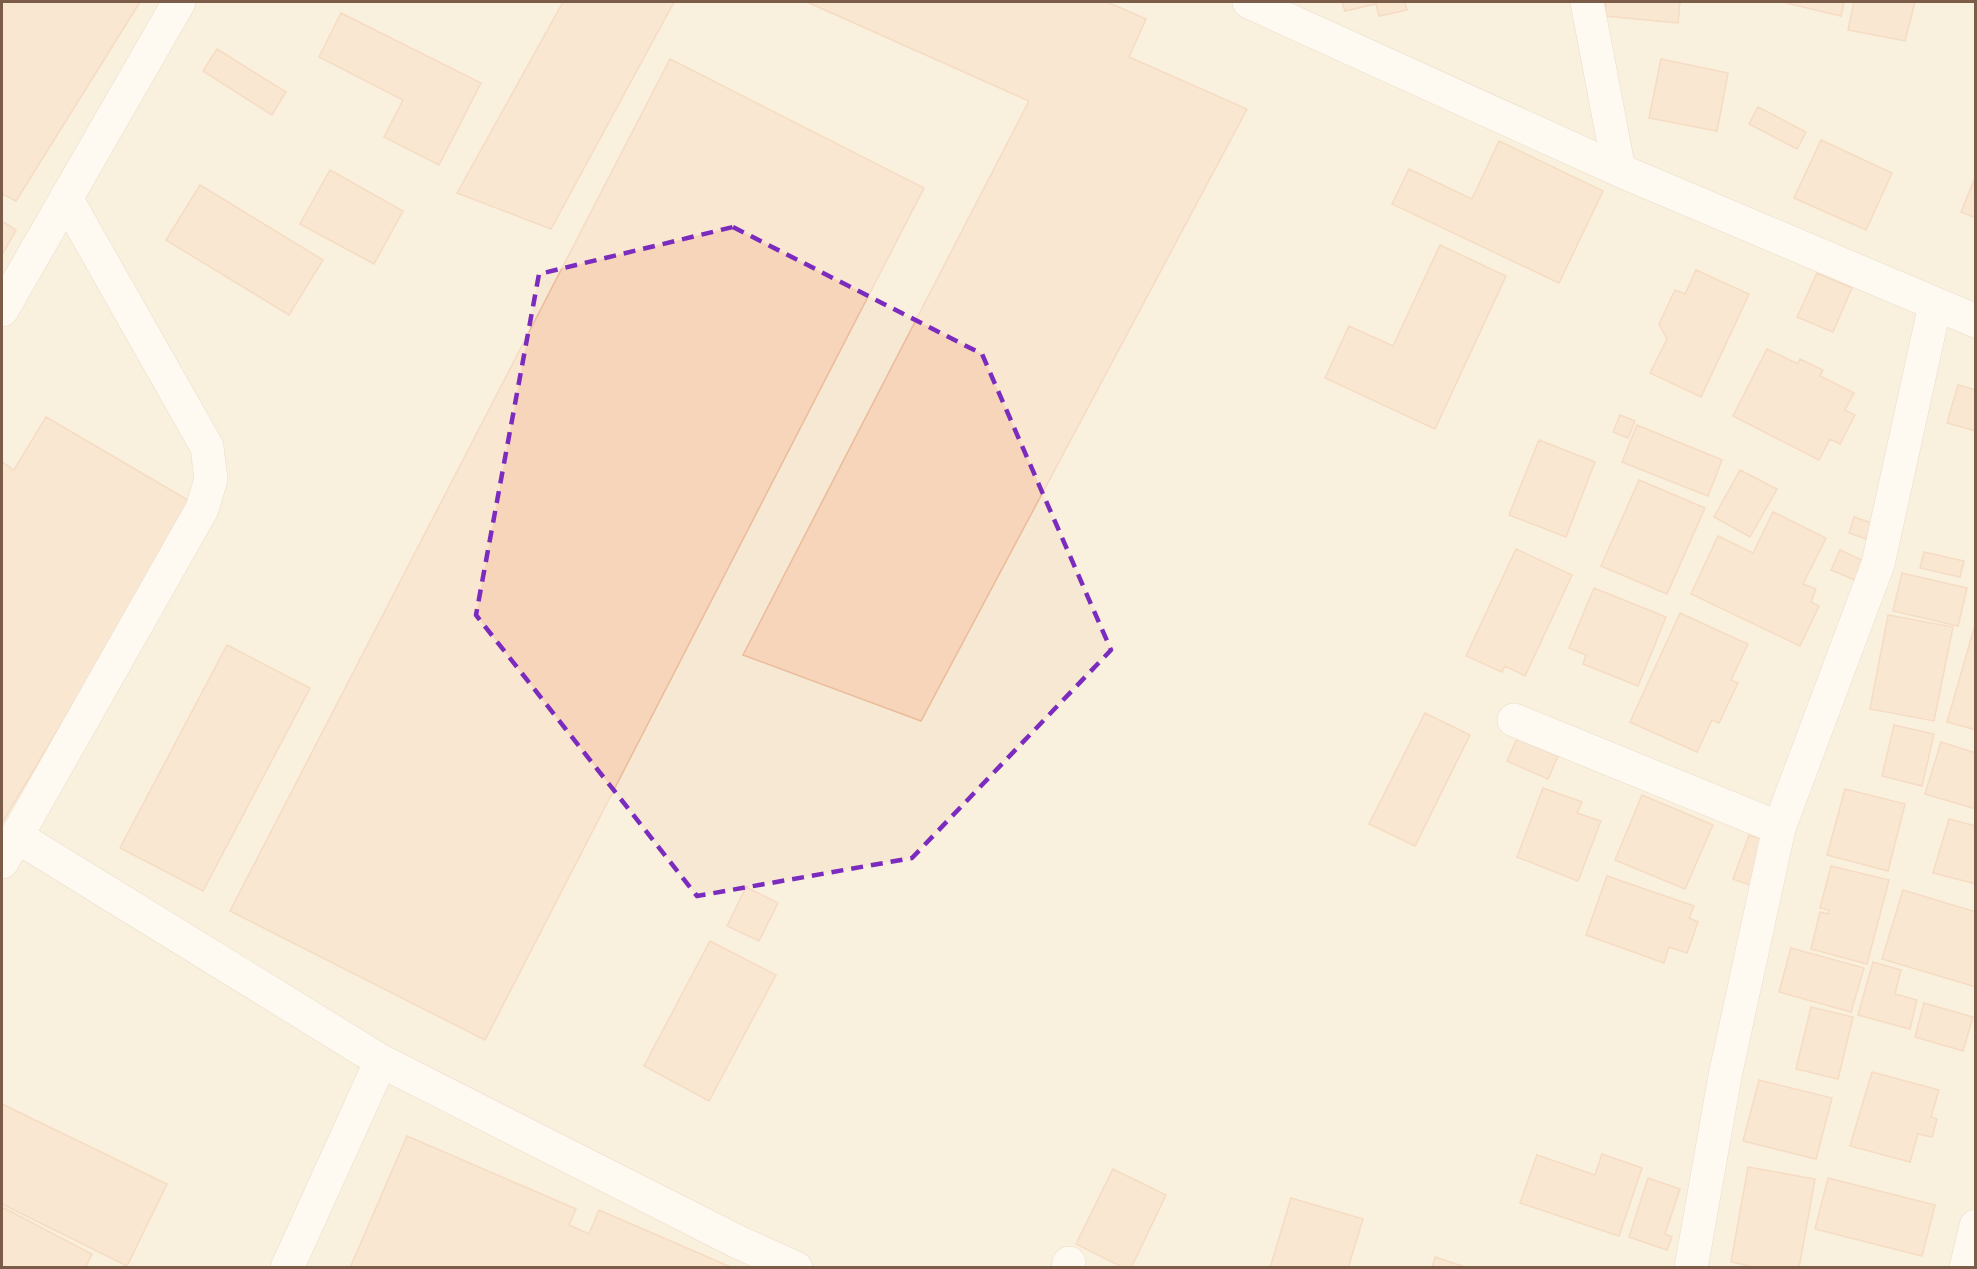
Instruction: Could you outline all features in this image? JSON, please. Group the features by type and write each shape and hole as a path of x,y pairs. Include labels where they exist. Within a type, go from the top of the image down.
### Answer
{"street":[{"path":"2,310 179,2"},
{"path":"1249,2 1619,170 1976,321"},
{"path":"1587,2 1619,170"},
{"path":"66,198 207,447 211,479 202,509 9,849 381,1060 738,1242 796,1268"},
{"path":"1690,1268 1725,1076 1779,828 1878,564 1935,305"},
{"path":"1514,720 1779,828"},
{"path":"287,1268 381,1060"},
{"path":"1966,1268 1976,1226"}],"highlighted area":[{"path":"733,227 982,354 1111,650 912,858 697,896 476,615 539,274"}],"shaded area":[{"path":"2,2 1975,2 1975,1267 2,1267"}],"building":[{"path":"2,2 140,2 16,201 2,194"},
{"path":"563,2 674,2 551,229 457,193"},
{"path":"807,2 1107,2 1146,19 1129,57 1247,109 921,721 743,655 1029,101"},
{"path":"1342,2 1405,2 1407,10 1379,16 1376,4 1345,11"},
{"path":"1606,2 1680,2 1678,23 1605,16"},
{"path":"1786,2 1844,2 1841,16"},
{"path":"1854,2 1915,2 1905,41 1848,30"},
{"path":"341,13 481,83 439,165 384,137 403,100 319,57"},
{"path":"217,49 286,92 272,115 203,71"},
{"path":"670,59 924,188 485,1040 230,911"},
{"path":"1661,59 1728,73 1717,131 1649,118"},
{"path":"1758,107 1806,132 1797,149 1749,124"},
{"path":"1821,140 1892,173 1866,230 1794,198"},
{"path":"1499,141 1603,191 1559,283 1392,204 1409,169 1472,199"},
{"path":"330,170 403,211 374,264 300,224"},
{"path":"1976,175 1976,218 1961,212"},
{"path":"200,185 323,260 289,315 166,240"},
{"path":"2,221 16,230 2,255"},
{"path":"1440,245 1506,276 1435,429 1325,378 1349,326 1393,346"},
{"path":"1696,270 1749,294 1701,397 1650,373 1667,339 1659,324 1675,290 1685,294"},
{"path":"1817,273 1852,288 1833,332 1797,317"},
{"path":"1767,349 1798,364 1800,359 1823,370 1820,376 1854,393 1845,410 1855,415 1840,444 1830,439 1819,460 1733,416"},
{"path":"1958,385 1976,390 1976,431 1947,423"},
{"path":"1620,415 1635,421 1628,438 1613,432"},
{"path":"46,417 193,503 2,823 2,462 14,470"},
{"path":"1637,425 1722,460 1708,496 1622,462"},
{"path":"1539,440 1595,462 1566,537 1509,515"},
{"path":"1740,470 1777,489 1750,537 1714,517"},
{"path":"1639,480 1705,508 1667,594 1601,566"},
{"path":"1773,512 1826,538 1803,584 1816,589 1811,602 1819,606 1800,646 1691,594 1718,536 1753,553"},
{"path":"1854,517 1872,523 1866,539 1849,533"},
{"path":"1516,549 1572,575 1525,676 1505,666 1502,672 1466,656"},
{"path":"1840,550 1864,561 1855,580 1831,570"},
{"path":"1924,552 1964,561 1960,577 1920,568"},
{"path":"1902,573 1967,588 1958,626 1893,611"},
{"path":"1594,588 1666,617 1638,686 1583,664 1586,655 1569,648"},
{"path":"1680,613 1748,644 1731,680 1738,683 1719,723 1712,720 1697,752 1630,722"},
{"path":"1888,615 1953,627 1934,721 1870,709"},
{"path":"1976,626 1976,730 1947,722"},
{"path":"227,645 310,688 203,891 120,848"},
{"path":"1425,713 1470,735 1415,846 1369,824"},
{"path":"1894,725 1934,734 1922,786 1882,776"},
{"path":"1517,739 1558,756 1548,779 1507,761"},
{"path":"1941,742 1976,753 1976,809 1925,794"},
{"path":"1543,788 1582,802 1577,813 1601,821 1578,881 1517,857"},
{"path":"1845,789 1905,804 1888,871 1827,855"},
{"path":"1642,795 1713,825 1685,889 1615,860"},
{"path":"1949,819 1976,826 1976,884 1933,873"},
{"path":"1749,835 1766,840 1750,885 1733,879"},
{"path":"1831,866 1889,880 1867,964 1811,949 1820,912 1828,914 1829,910 1820,908"},
{"path":"1607,876 1694,906 1689,918 1698,922 1687,953 1669,947 1664,963 1586,935"},
{"path":"746,887 778,903 759,941 727,926"},
{"path":"1903,890 1976,912 1976,987 1882,959"},
{"path":"710,941 776,975 709,1101 644,1066"},
{"path":"1791,948 1864,968 1851,1012 1779,992"},
{"path":"1873,962 1901,970 1895,994 1917,1000 1910,1029 1858,1015"},
{"path":"1924,1003 1973,1017 1963,1051 1915,1037"},
{"path":"1811,1007 1853,1017 1838,1079 1796,1069"},
{"path":"1872,1072 1939,1090 1931,1117 1937,1119 1932,1137 1918,1134 1910,1162 1850,1146"},
{"path":"1759,1080 1832,1098 1816,1159 1743,1141"},
{"path":"2,1104 167,1184 127,1266 2,1204"},
{"path":"407,1136 576,1209 569,1225 589,1234 599,1210 733,1268 350,1268"},
{"path":"1602,1154 1642,1168 1619,1236 1520,1203 1537,1155 1595,1175"},
{"path":"1748,1167 1815,1179 1799,1268 1759,1268 1731,1262"},
{"path":"1113,1169 1166,1195 1131,1268 1124,1268 1076,1244"},
{"path":"1648,1178 1680,1189 1665,1234 1672,1237 1667,1250 1629,1237"},
{"path":"1828,1178 1935,1205 1922,1256 1815,1229"},
{"path":"1291,1198 1363,1219 1348,1268 1270,1268"},
{"path":"2,1207 92,1254 85,1268 2,1268"},
{"path":"1435,1257 1468,1268 1432,1268"}]}
